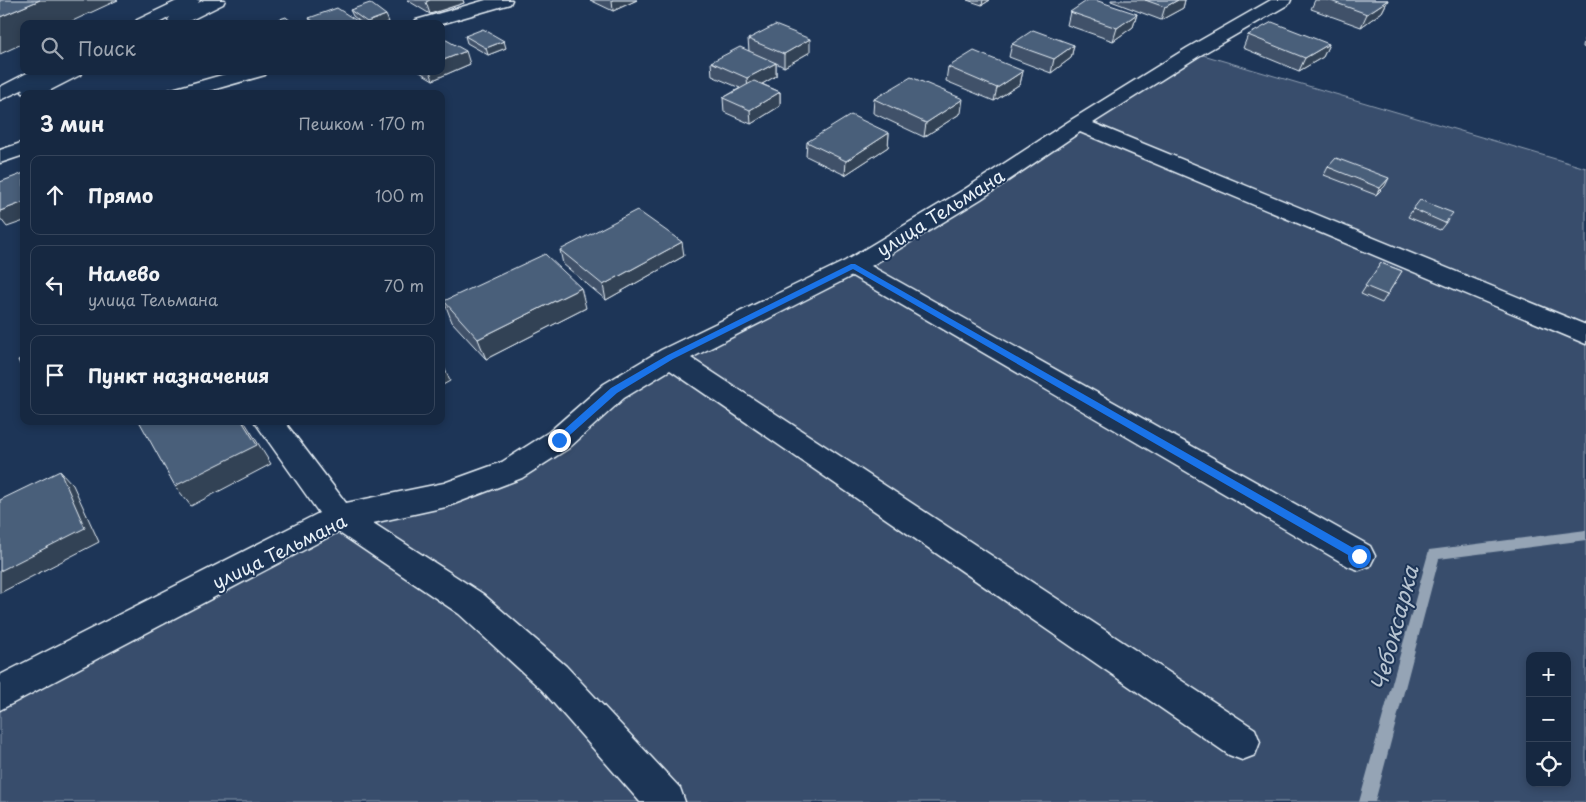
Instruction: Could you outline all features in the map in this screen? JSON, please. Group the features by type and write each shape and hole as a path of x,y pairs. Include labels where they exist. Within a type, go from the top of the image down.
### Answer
{"street":[{"path":"152,20 192,0"},
{"path":"177,20 217,0"},
{"path":"436,20 504,0"},
{"name":"улица Тельмана","path":"0,694 339,517 446,495 512,470 559,440 614,390 670,357 853,266 973,194 1078,124 1193,52 1284,0"},
{"path":"0,94 38,75"},
{"path":"36,90 65,75"},
{"path":"190,90 244,75"},
{"path":"0,108 20,98"},
{"path":"1078,124 1586,335"},
{"path":"0,157 20,150"},
{"path":"853,266 1359,556"},
{"path":"670,357 1242,742"},
{"path":"271,425 339,517 471,604 554,678 666,802"}],"shaded area":[{"path":"1193,52 1586,168 1586,802 0,802 0,693 339,517 512,470 614,391 853,266"}],"building":[{"path":"0,0 40,0 0,17"},
{"path":"1088,0 1095,0 1137,14 1117,28 1070,12"},
{"path":"1145,0 1178,0 1165,7"},
{"path":"1328,0 1388,0 1367,14"},
{"path":"370,3 386,15 372,20 364,20 350,10"},
{"path":"337,8 355,20 312,20 309,18"},
{"path":"286,17 289,20 277,20"},
{"path":"1272,22 1329,44 1305,58 1248,35"},
{"path":"775,25 810,39 784,54 748,39"},
{"path":"483,29 504,41 486,48 465,36"},
{"path":"1033,30 1074,45 1054,59 1012,44"},
{"path":"445,39 466,51 445,59"},
{"path":"740,47 776,63 747,78 711,62"},
{"path":"974,51 1023,71 997,88 948,67"},
{"path":"911,77 963,99 926,123 874,99"},
{"path":"754,81 780,92 750,110 723,98"},
{"path":"851,115 889,133 846,161 807,142"},
{"path":"1336,158 1389,178 1380,188 1328,167"},
{"path":"20,174 20,204 0,211 0,182"},
{"path":"1420,200 1453,213 1445,223 1413,209"},
{"path":"637,210 682,242 603,285 560,250"},
{"path":"545,254 581,288 478,339 445,301"},
{"path":"1381,263 1402,271 1387,295 1365,286"},
{"path":"141,425 244,425 257,445 175,486"},
{"path":"60,471 85,528 0,571 0,500"}],"waterway":[{"name":"Чебоксарка","path":"1367,802 1434,554 1586,535"}],"route":[{"path":"559,440 614,390 670,357 853,266 1359,556"}]}
